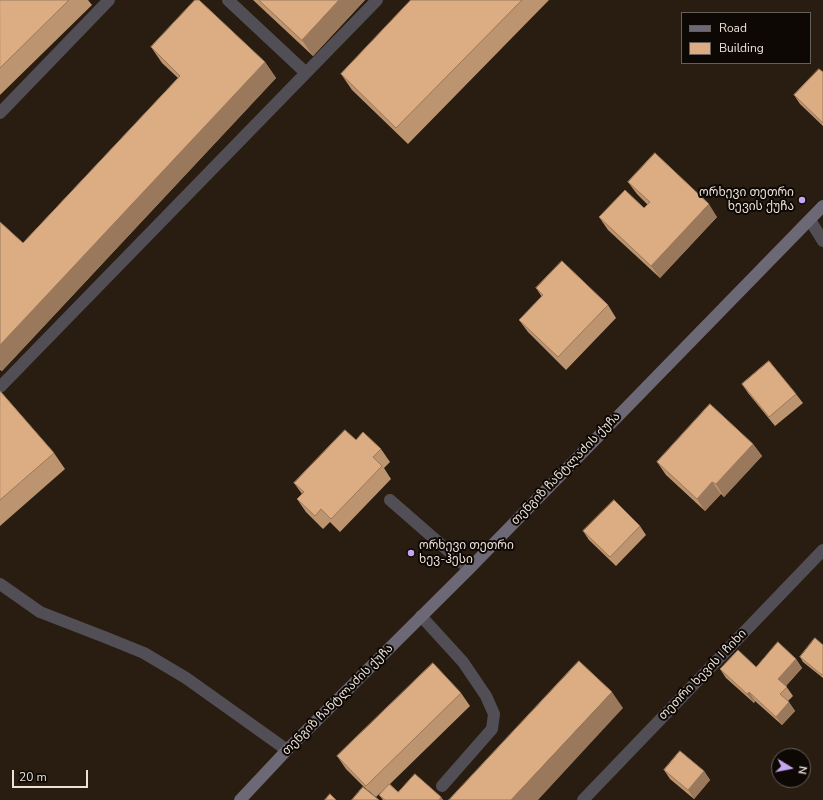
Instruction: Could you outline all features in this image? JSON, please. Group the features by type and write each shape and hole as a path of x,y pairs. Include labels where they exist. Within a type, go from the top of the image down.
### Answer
{"street":[{"path":"0,113 109,0"},
{"path":"228,0 306,73"},
{"path":"0,387 377,0"},
{"name":"თენგიზ ჩანტლაძის ქუჩა","path":"240,800 287,750 469,569 823,206"},
{"path":"810,220 823,242"},
{"path":"390,500 469,569"},
{"name":"თეთრი ხევის I ჩიხი","path":"584,800 823,550"},
{"path":"0,584 40,612 108,638 144,654 186,678 287,750"},
{"path":"421,616 463,662 486,696 494,714 492,729 442,786"}],"building":[{"path":"0,0 69,0 0,68"},
{"path":"195,0 199,0 265,62 0,345 0,222 23,243 180,76 151,47"},
{"path":"259,0 339,0 302,40"},
{"path":"411,0 522,0 396,128 341,74"},
{"path":"819,69 823,72 823,123 794,95"},
{"path":"655,153 709,204 651,266 599,217 625,190 644,208 650,202 628,182"},
{"path":"562,261 608,305 558,357 519,320 543,295 536,288"},
{"path":"769,361 796,394 769,417 742,384"},
{"path":"0,391 54,453 0,500"},
{"path":"710,404 753,444 716,484 712,482 697,499 657,462"},
{"path":"345,430 356,440 363,432 381,449 373,457 382,466 331,519 321,509 315,516 297,499 304,492 294,483"},
{"path":"614,500 640,526 610,557 583,531"},
{"path":"815,638 823,645 822,675 800,657"},
{"path":"778,642 796,659 778,679 787,687 780,694 789,702 776,717 749,692 747,694 720,669 738,650 756,667"},
{"path":"579,661 612,692 511,800 449,800"},
{"path":"433,663 461,693 366,786 337,756"},
{"path":"680,751 704,771 688,790 664,770"},
{"path":"415,774 441,797 439,800 385,800 379,795 389,784 398,792"},
{"path":"363,787 379,800 352,800"},
{"path":"330,794 336,800 325,800"}],"place":[{"name":"ორხევი თეთრი ხევის ქუჩა","path":"802,200"},
{"name":"ორხევი თეთრი ხევ-ჰესი","path":"411,553"}]}
